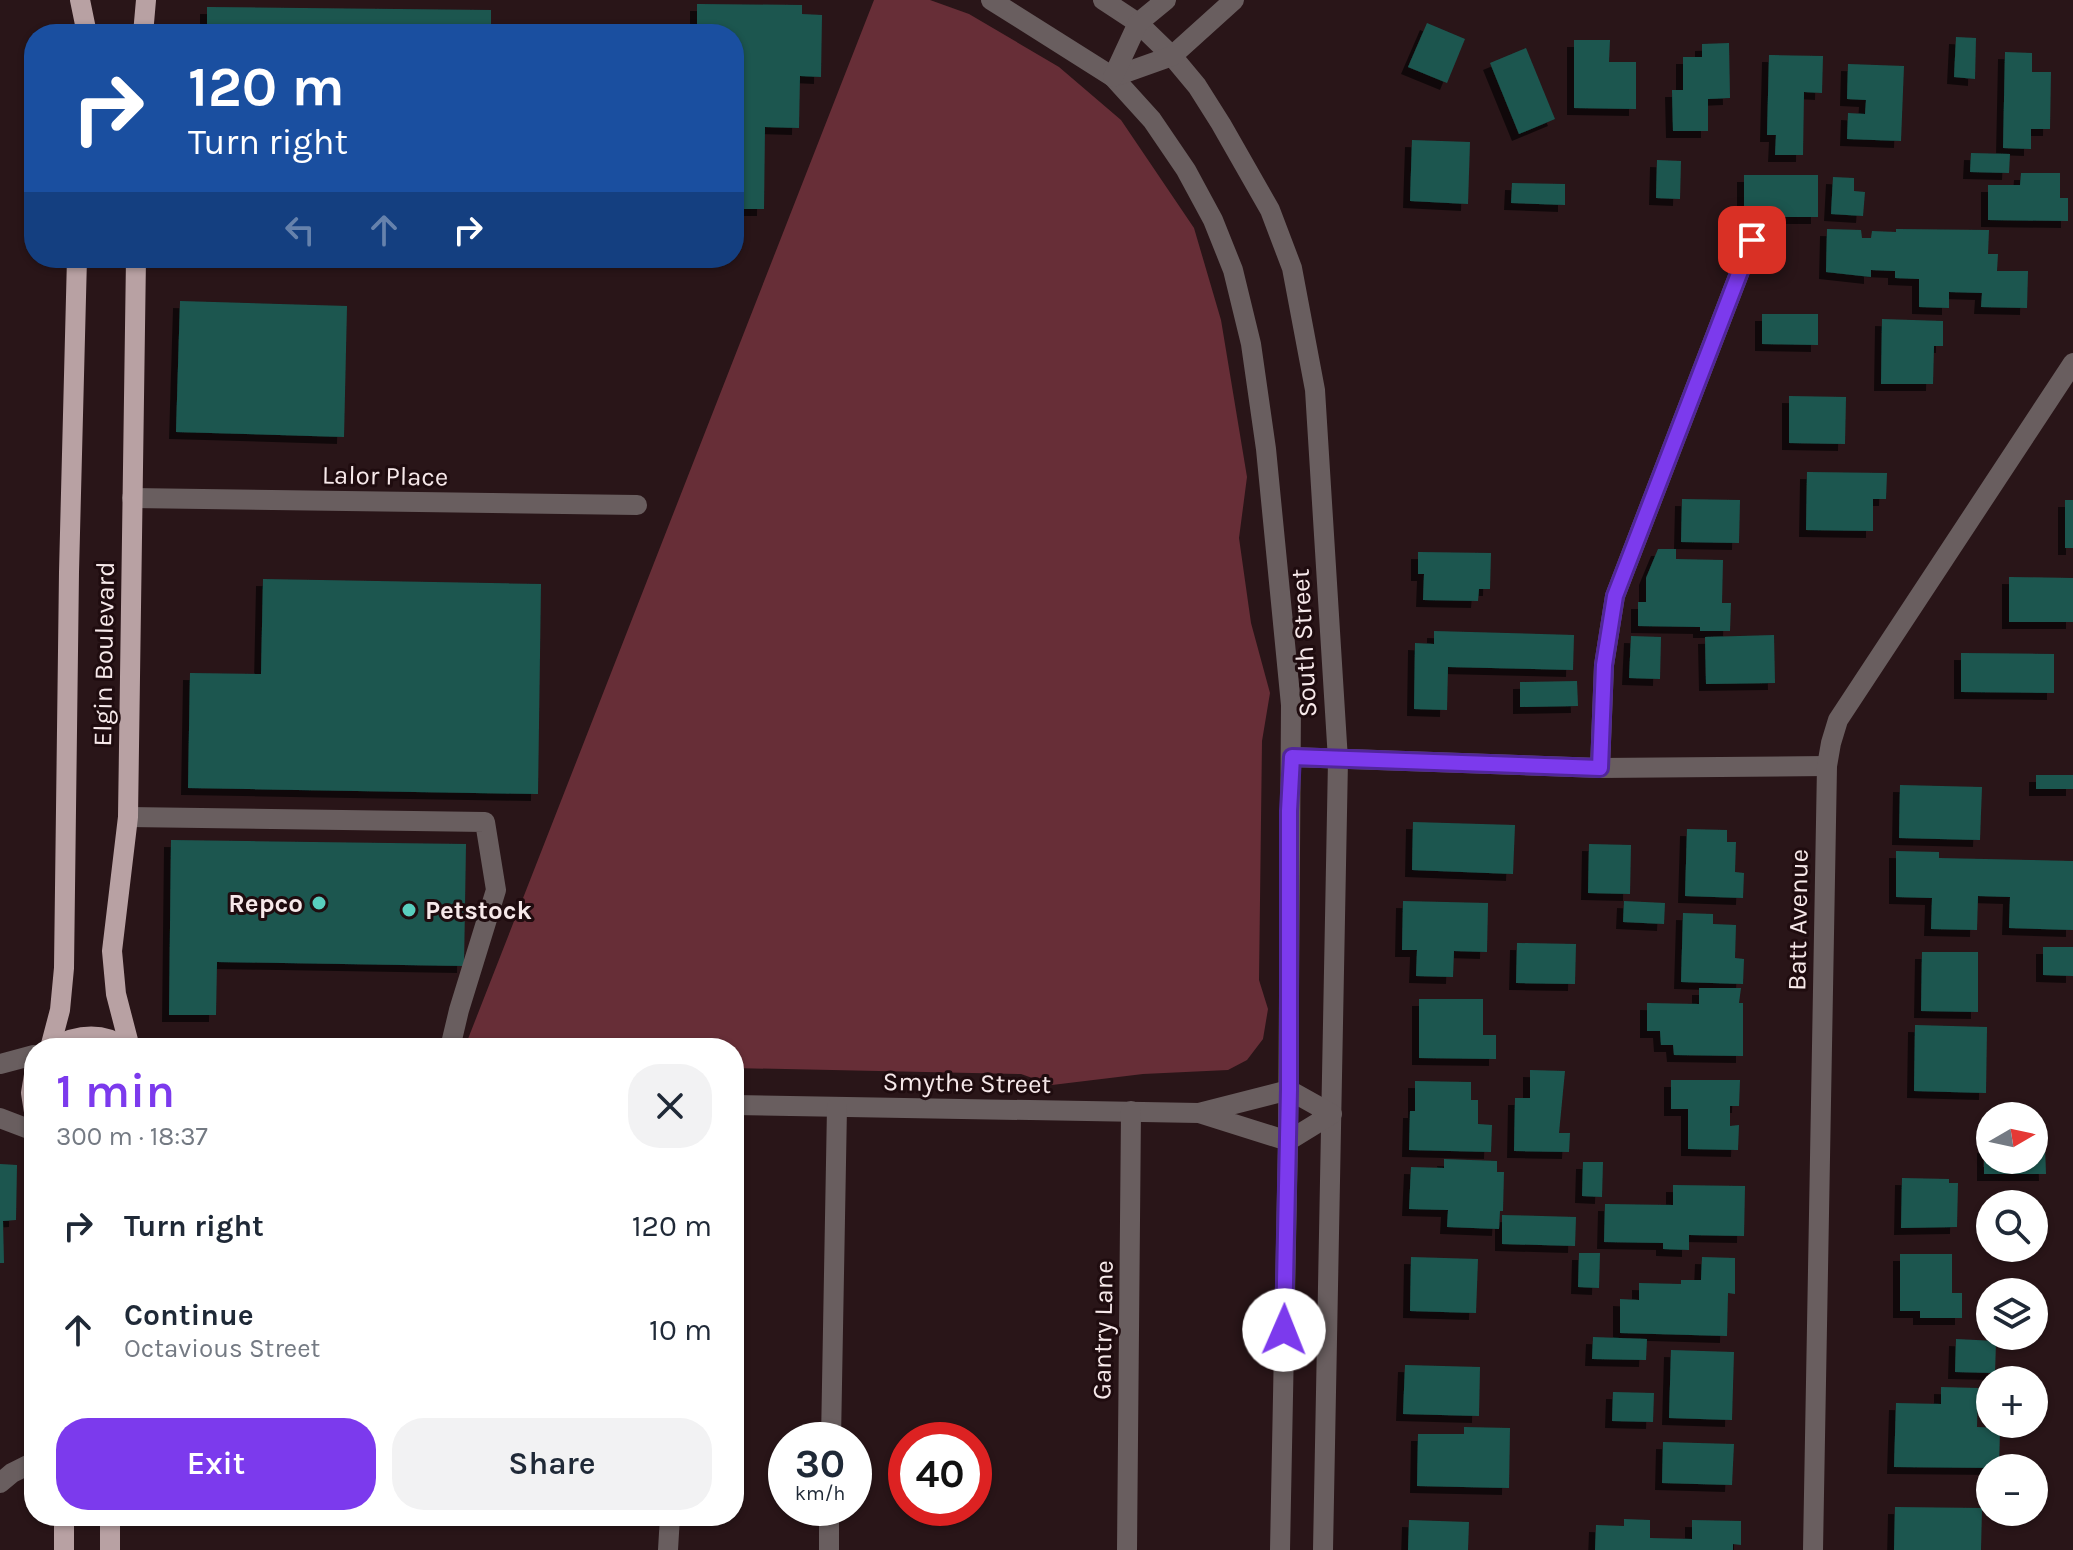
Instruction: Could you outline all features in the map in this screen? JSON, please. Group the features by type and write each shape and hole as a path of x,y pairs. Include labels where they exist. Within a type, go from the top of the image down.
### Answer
{"main road":[{"path":"80,0 85,24"},
{"path":"144,24 146,0"},
{"name":"Elgin Boulevard","path":"53,1038 64,968 77,268"},
{"name":"Elgin Boulevard","path":"126,1038 116,994 112,951 128,817 136,268"},
{"path":"76,1038 106,1038"},
{"path":"64,1526 64,1550"},
{"path":"110,1526 110,1550"}],"street":[{"name":"South Street","path":"991,0 1113,77 1152,120 1186,170 1213,220 1233,270 1251,344 1266,449 1286,638 1292,757 1280,1550"},
{"name":"South Street","path":"1103,0 1138,23 1172,56 1213,111 1270,210 1292,268 1315,390 1338,760 1323,1550"},
{"path":"1113,77 1138,23 1166,0"},
{"path":"1113,77 1172,56 1234,0"},
{"path":"1600,768 1604,665 1615,596 1752,240"},
{"name":"Batt Avenue","path":"1813,1550 1827,766 1831,743 1838,720 2073,363"},
{"name":"Lalor Place","path":"132,498 637,505"},
{"path":"1292,757 1600,768 1827,766"},
{"path":"128,817 485,822 496,890 453,1038"},
{"path":"0,1064 24,1058"},
{"path":"1288,1141 1332,1114 1289,1090"},
{"name":"Smythe Street","path":"1199,1113 1289,1090"},
{"name":"Smythe Street","path":"744,1105 1199,1113 1288,1141"},
{"path":"831,1422 837,1107"},
{"name":"Gantry Lane","path":"1127,1550 1131,1111"},
{"path":"0,1118 24,1127"},
{"path":"0,1483 24,1467"},
{"path":"668,1550 669,1526"},
{"path":"829,1526 829,1550"}],"shaded area":[{"path":"874,0 930,0 969,14 1059,67 1121,120 1194,228 1221,320 1247,477 1239,538 1251,623 1270,693 1262,741 1259,980 1268,1009 1263,1039 1247,1060 1228,1070 1143,1074 1052,1085 1021,1074 744,1068 744,1038 468,1038"}],"building":[{"path":"697,4 802,5 802,14 822,15 821,77 800,76 799,128 765,127 764,209 744,209 744,24 697,24"},
{"path":"207,7 491,10 491,24 207,24"},
{"path":"1427,23 1465,39 1447,83 1408,67"},
{"path":"1956,37 1976,38 1975,79 1954,77"},
{"path":"1574,40 1610,40 1609,62 1636,62 1636,109 1574,108"},
{"path":"1729,43 1730,98 1708,99 1708,131 1673,131 1672,90 1683,90 1683,57 1702,57 1702,44"},
{"path":"1526,48 1555,119 1519,134 1490,63"},
{"path":"2005,52 2032,53 2032,72 2051,72 2050,129 2031,129 2031,149 2003,148"},
{"path":"1769,55 1823,56 1822,93 1804,92 1803,155 1775,155 1776,135 1767,135"},
{"path":"1848,64 1904,66 1901,141 1847,139 1848,113 1865,114 1866,100 1847,99"},
{"path":"1412,140 1470,142 1468,204 1410,201"},
{"path":"1971,153 2010,154 2009,173 1970,172"},
{"path":"1657,160 1681,161 1680,199 1656,198"},
{"path":"2021,173 2060,173 2060,198 2068,198 2068,221 1988,220 1988,185 2020,185"},
{"path":"1744,175 1818,175 1818,217 1744,217"},
{"path":"1833,177 1854,178 1854,191 1865,192 1863,216 1831,214"},
{"path":"1512,183 1565,184 1565,205 1511,203"},
{"path":"1827,229 1861,230 1862,238 1871,238 1872,231 1896,232 1896,229 1989,230 1988,254 1998,254 1997,271 2028,271 2027,308 1981,307 1982,293 1949,292 1949,308 1919,307 1919,279 1895,278 1895,271 1871,270 1871,277 1826,272"},
{"path":"180,301 347,306 344,437 176,432"},
{"path":"1762,314 1818,314 1818,345 1762,344"},
{"path":"1882,319 1943,321 1943,346 1934,346 1933,384 1881,384"},
{"path":"1789,396 1846,397 1845,444 1789,443"},
{"path":"1807,472 1887,473 1886,499 1873,499 1873,531 1806,530"},
{"path":"1682,499 1740,500 1739,543 1681,542"},
{"path":"2065,500 2073,500 2073,548 2065,548"},
{"path":"1658,549 1676,549 1676,559 1723,560 1722,603 1731,603 1730,631 1638,626 1638,602 1646,602 1646,578"},
{"path":"1418,552 1491,553 1490,589 1479,589 1478,601 1423,600 1424,574 1418,574"},
{"path":"2009,577 2073,578 2073,622 2009,622"},
{"path":"263,579 541,584 538,794 188,788 190,673 261,674"},
{"path":"1434,631 1574,635 1573,670 1448,667 1447,710 1414,709 1415,643 1434,644"},
{"path":"1774,635 1775,683 1706,684 1705,637"},
{"path":"1631,636 1661,637 1660,679 1629,678"},
{"path":"1961,653 2054,654 2054,693 1961,692"},
{"path":"1577,681 1578,706 1520,707 1520,682"},
{"path":"2036,775 2073,775 2073,789 2036,789"},
{"path":"1900,785 1982,787 1980,840 1899,838"},
{"path":"1413,822 1515,825 1513,874 1412,870"},
{"path":"1687,829 1727,830 1727,842 1736,842 1735,872 1744,873 1743,898 1685,896"},
{"path":"171,840 466,844 464,966 217,962 216,1015 169,1015"},
{"path":"1589,844 1631,845 1630,894 1588,893"},
{"path":"1896,851 1939,852 1939,858 2073,861 2073,930 2009,928 2010,897 1978,896 1977,930 1931,929 1932,898 1896,897"},
{"path":"1403,901 1488,903 1487,952 1454,951 1453,977 1416,976 1417,950 1402,950"},
{"path":"1624,901 1665,903 1664,924 1623,922"},
{"path":"1683,913 1713,914 1713,924 1736,925 1735,958 1744,959 1743,984 1681,982"},
{"path":"1517,943 1576,944 1575,984 1516,983"},
{"path":"2043,947 2073,947 2073,976 2043,975"},
{"path":"1922,952 1978,952 1978,1012 1921,1011"},
{"path":"1699,988 1741,988 1739,1003 1743,1003 1743,1056 1674,1055 1673,1045 1661,1045 1660,1031 1647,1031 1647,1003 1699,1004"},
{"path":"1419,999 1483,999 1483,1035 1496,1035 1496,1059 1419,1058"},
{"path":"1915,1025 1987,1027 1986,1093 1914,1091"},
{"path":"1530,1070 1565,1071 1559,1133 1570,1133 1569,1152 1514,1151 1515,1098 1530,1098"},
{"path":"1671,1080 1740,1080 1739,1106 1730,1106 1730,1126 1739,1125 1738,1150 1688,1149 1688,1109 1671,1109"},
{"path":"1415,1081 1471,1082 1471,1100 1478,1100 1478,1124 1492,1125 1491,1152 1409,1150 1410,1111 1415,1111"},
{"path":"1444,1159 1497,1161 1497,1172 1504,1172 1503,1211 1500,1211 1499,1229 1447,1227 1448,1210 1409,1209 1411,1167 1444,1168"},
{"path":"1583,1162 1603,1162 1602,1197 1582,1196"},
{"path":"0,1164 17,1165 16,1220 3,1221 4,1263 0,1263"},
{"path":"1902,1178 1949,1179 1949,1183 1958,1183 1957,1227 1901,1228"},
{"path":"1673,1185 1745,1186 1744,1236 1689,1235 1689,1250 1663,1249 1663,1243 1604,1242 1605,1204 1673,1205"},
{"path":"1502,1215 1576,1217 1575,1246 1502,1244"},
{"path":"1579,1253 1600,1253 1599,1288 1578,1287"},
{"path":"1900,1254 1952,1254 1952,1293 1962,1293 1962,1318 1920,1318 1920,1311 1900,1311"},
{"path":"1411,1257 1478,1259 1476,1313 1410,1311"},
{"path":"1702,1257 1735,1258 1735,1294 1728,1293 1727,1336 1620,1333 1620,1299 1639,1300 1639,1283 1681,1284 1681,1280 1701,1280"},
{"path":"1593,1337 1647,1339 1646,1360 1592,1359"},
{"path":"1956,1339 1976,1340 1976,1350 1996,1350 1995,1366 1976,1366 1976,1373 1955,1372"},
{"path":"1671,1350 1734,1352 1732,1420 1669,1418"},
{"path":"1405,1365 1480,1367 1479,1416 1403,1414"},
{"path":"1941,1387 1976,1388 1976,1438 2000,1438 1999,1454 1976,1454 1976,1468 1894,1467 1896,1403 1941,1404"},
{"path":"1613,1392 1654,1393 1653,1422 1612,1421"},
{"path":"1464,1427 1510,1428 1509,1488 1417,1486 1418,1434 1464,1434"},
{"path":"1663,1442 1734,1444 1732,1485 1662,1483"},
{"path":"1895,1507 1976,1508 1976,1526 1982,1526 1981,1550 1894,1550"},
{"path":"1624,1519 1650,1520 1650,1538 1692,1539 1692,1520 1741,1521 1741,1545 1733,1544 1733,1550 1595,1550 1596,1525 1624,1526"},
{"path":"1409,1520 1469,1522 1468,1550 1408,1550"}],"place":[{"name":"Repco","path":"319,903"},
{"name":"Petstock","path":"409,910"}],"route":[{"path":"1284,1330 1292,757 1600,768 1604,665 1615,596 1752,240"}]}
